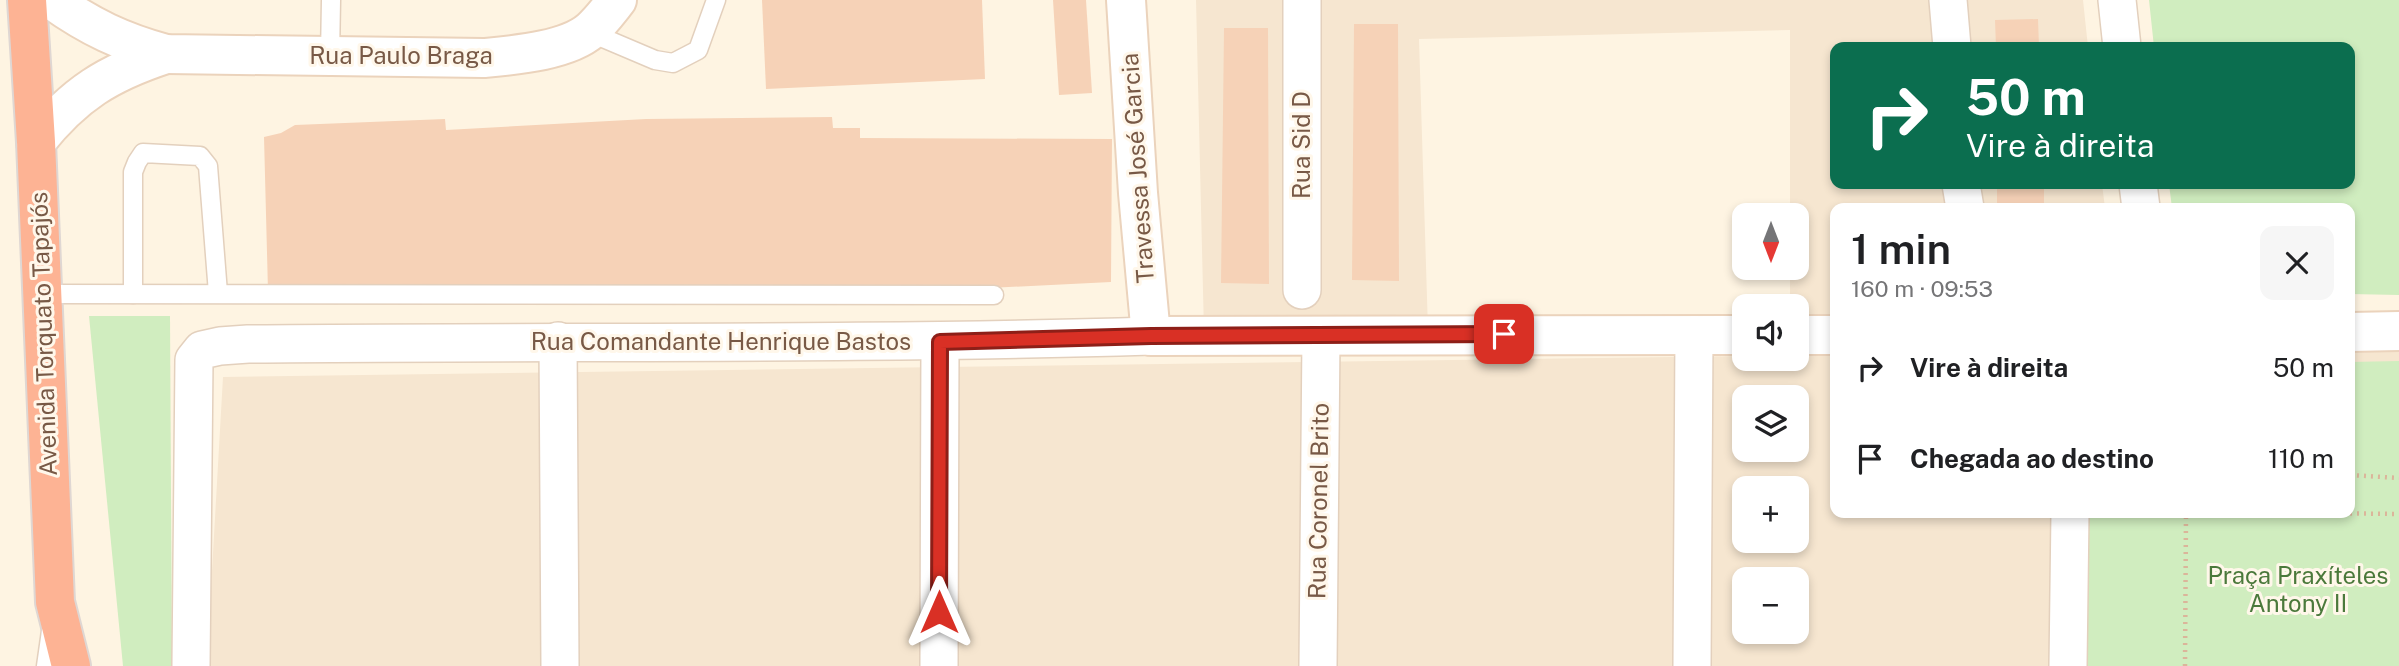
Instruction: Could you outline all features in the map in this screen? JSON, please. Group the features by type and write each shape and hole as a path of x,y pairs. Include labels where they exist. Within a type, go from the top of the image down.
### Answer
{"highway":[{"name":"Avenida Torquato Tapajós","path":"27,0 36,142 55,602 71,666"}],"street":[{"name":"Rua Paulo Braga","path":"52,0 104,33 135,46 166,54 484,58 552,48 589,32 617,0"},
{"name":"Travessa José Garcia","path":"1126,0 1138,193 1151,336"},
{"name":"Rua Sid D","path":"1303,0 1303,290"},
{"path":"1948,0 1952,42"},
{"path":"2117,0 2121,42"},
{"name":"Rua Paulo Braga","path":"36,142 68,107 107,77 166,54"},
{"path":"2355,332 2399,331"},
{"path":"1692,666 1694,335"},
{"name":"Rua Comandante Henrique Bastos","path":"191,666 194,360 202,350 220,345 558,341 940,342 1151,336 1732,335"},
{"path":"1809,335 1830,335"},
{"name":"Rua Coronel Brito","path":"1318,666 1321,336"},
{"path":"558,341 560,666"},
{"path":"939,666 940,342"},
{"path":"2068,666 2070,518"}],"lane":[{"path":"330,56 331,0"},
{"path":"589,32 654,60 673,63 698,50 716,0"},
{"path":"133,295 133,172 144,153 201,156 208,166 218,293"},
{"path":"42,294 995,295"},
{"path":"46,666 55,602"}],"path":[{"path":"2355,475 2399,478"},
{"path":"2355,513 2399,514"},
{"path":"2185,666 2186,518"}],"shaded area":[{"path":"1196,0 2083,0 2087,42 1830,42 1830,189 2103,189 2104,203 1830,203 1830,322 1809,322 1809,294 1790,294 1790,280 1810,280 1810,203 1790,203 1790,30 1419,39 1428,330 1204,332"},
{"path":"2355,347 2399,347 2399,666 211,666 210,606 223,377 1732,356 1732,371 1809,371 1809,355 1830,355 1830,518 2355,518"}],"green space":[{"path":"2149,0 2399,0 2399,295 2355,294 2355,203 2171,203 2170,189 2355,189 2355,42 2153,42"},
{"path":"89,316 170,316 172,666 123,666"},
{"name":"Praça Praxíteles Antony II","path":"2399,361 2399,666 2084,666 2085,518 2355,518 2355,362"}],"building":[{"path":"762,0 982,0 985,79 766,89"},
{"path":"1053,0 1086,0 1092,93 1059,95"},
{"path":"2038,19 2039,42 1996,42 1995,20"},
{"path":"1354,24 1398,24 1399,281 1352,280"},
{"path":"1224,28 1268,28 1269,284 1221,283"},
{"path":"832,117 833,128 860,128 860,138 1112,139 1111,282 970,289 268,291 264,137 281,133 295,125 445,119 446,130 646,119"},
{"path":"1997,189 2044,189 2044,203 1997,203"}],"route":[{"path":"939,612 940,342 1151,336 1504,334"}]}
